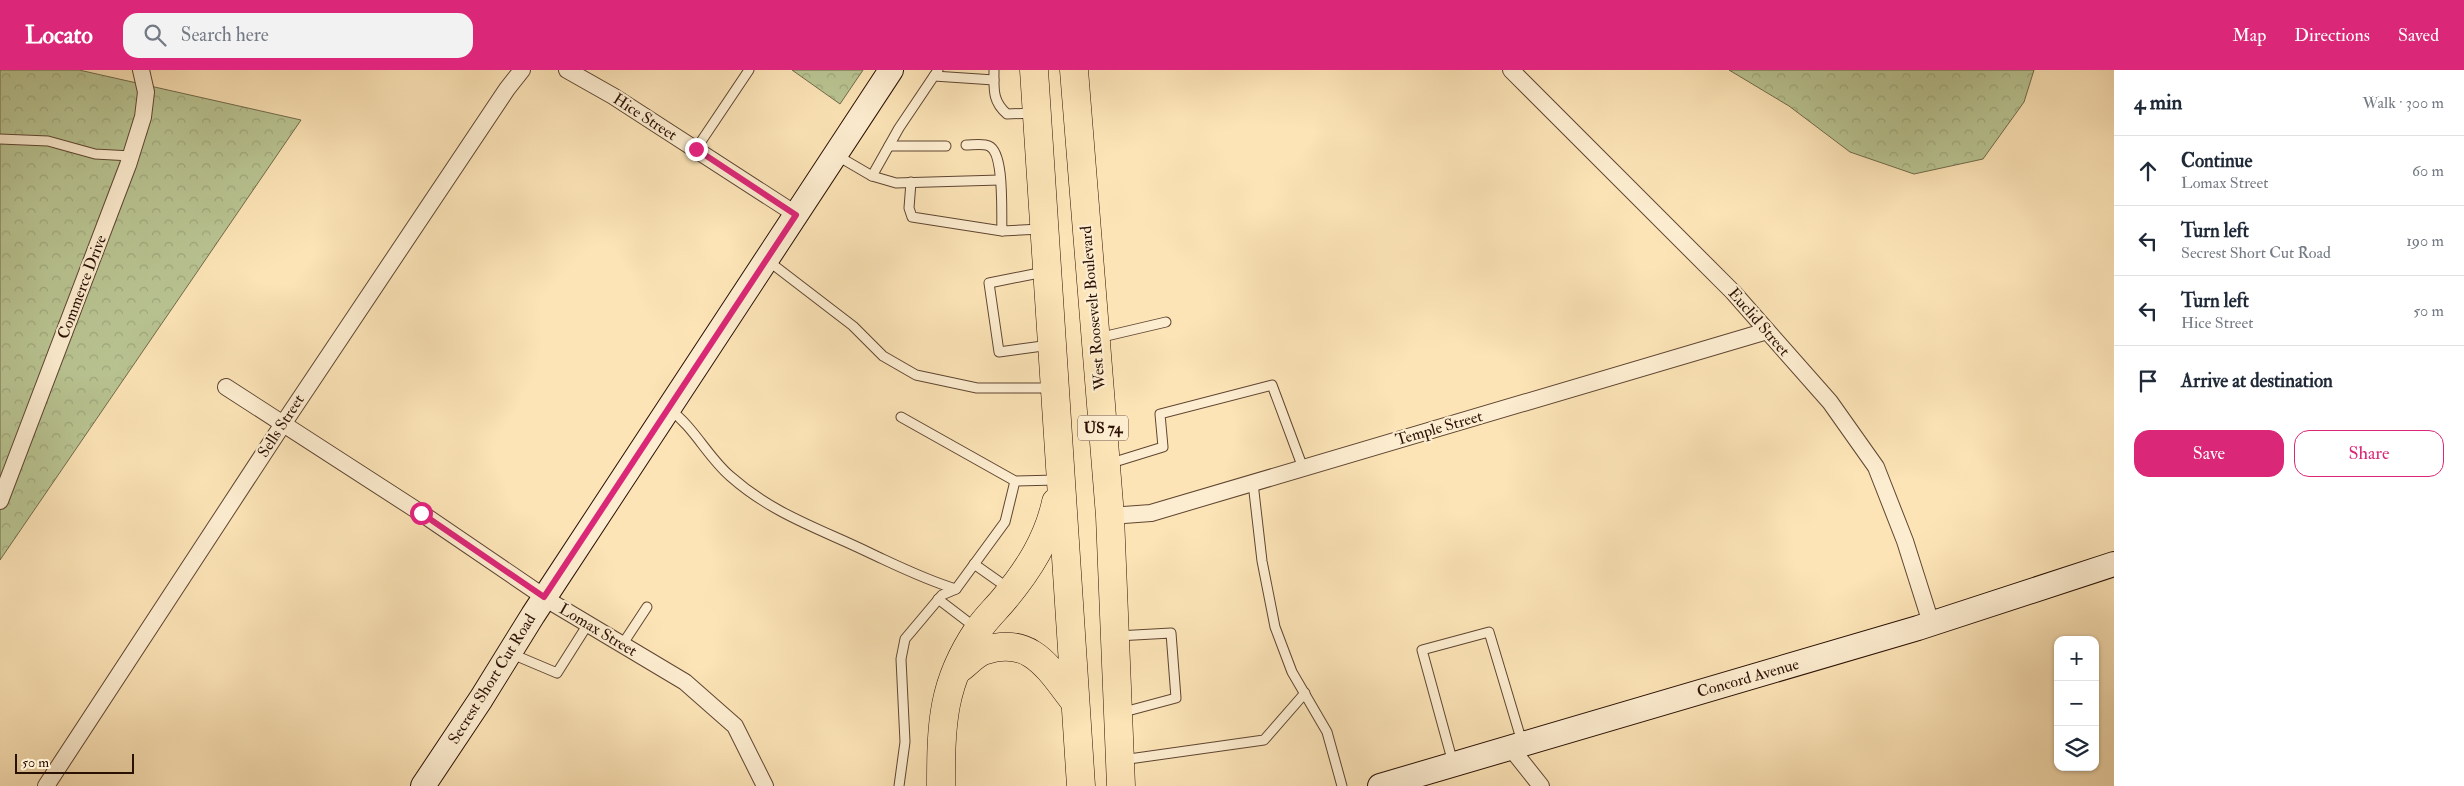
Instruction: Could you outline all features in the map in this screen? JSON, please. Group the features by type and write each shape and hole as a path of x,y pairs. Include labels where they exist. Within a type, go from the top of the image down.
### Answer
{"highway":[{"name":"US 74","path":"1034,70 1081,786"},
{"name":"West Roosevelt Boulevard","path":"1074,70 1110,516 1120,773"},
{"path":"941,786 941,732 946,696 955,672 980,641 1012,614 1012,606 1008,594 1036,556 1044,540 1051,524 1060,482"},
{"path":"980,641 1029,650 1047,666 1075,702"}],"street":[{"name":"Commerce Drive","path":"0,501 131,156 143,117 146,92 141,70"},
{"name":"Sells Street","path":"46,786 283,424 507,88 522,70"},
{"name":"Hice Street","path":"567,70 613,96 796,215"},
{"name":"Secrest Short Cut Road","path":"423,786 510,653 544,597 891,70"},
{"name":"Euclid Street","path":"1511,70 1733,292 1830,402 1876,467 1905,541 1931,623"},
{"name":"Temple Street","path":"1110,516 1151,513 1768,331"},
{"name":"Lomax Street","path":"226,387 421,513 544,597 685,682 735,726 764,786"},
{"name":"Concord Avenue","path":"1380,786 1439,771 1516,745 1931,623 2114,564"},
{"path":"1516,745 1541,786"}],"lane":[{"path":"696,149 749,70"},
{"path":"994,70 997,105 1007,114 1037,113"},
{"path":"872,176 936,73 994,80"},
{"path":"0,139 48,141 95,154 131,156"},
{"path":"966,145 988,145 996,151 1000,165 1002,231"},
{"path":"889,146 946,146"},
{"path":"836,155 872,176 896,183 1000,180"},
{"path":"911,182 909,208 912,217 1002,231 1044,229"},
{"path":"767,260 852,326 882,356 916,375 977,388 1054,388"},
{"path":"1047,272 989,283 999,352 1052,345"},
{"path":"1095,339 1166,322"},
{"path":"1106,464 1163,447 1160,414 1272,386 1303,468"},
{"path":"669,409 683,419 710,455 730,476 772,506 796,520 872,554 902,570 931,582 956,588"},
{"path":"901,417 1015,481 1060,482"},
{"path":"899,786 904,742 901,659 904,639 942,595 956,588 1005,522 1015,481"},
{"path":"1253,483 1262,561 1275,626 1292,672 1327,732 1342,786"},
{"path":"974,564 1008,594"},
{"path":"938,599 980,641"},
{"path":"622,645 647,607"},
{"path":"510,653 557,673 588,624"},
{"path":"1439,771 1422,650 1488,632 1516,745"},
{"path":"1115,636 1171,633 1176,698 1118,713"},
{"path":"1120,773 1264,740 1305,693"}],"green space":[{"path":"0,70 79,70 301,120 0,560"},
{"path":"792,70 863,70 840,104"},
{"path":"1729,70 2034,70 2024,102 1983,159 1914,174 1850,152 1789,106"}],"route":[{"path":"421,513 544,597 796,215 696,149"}]}
